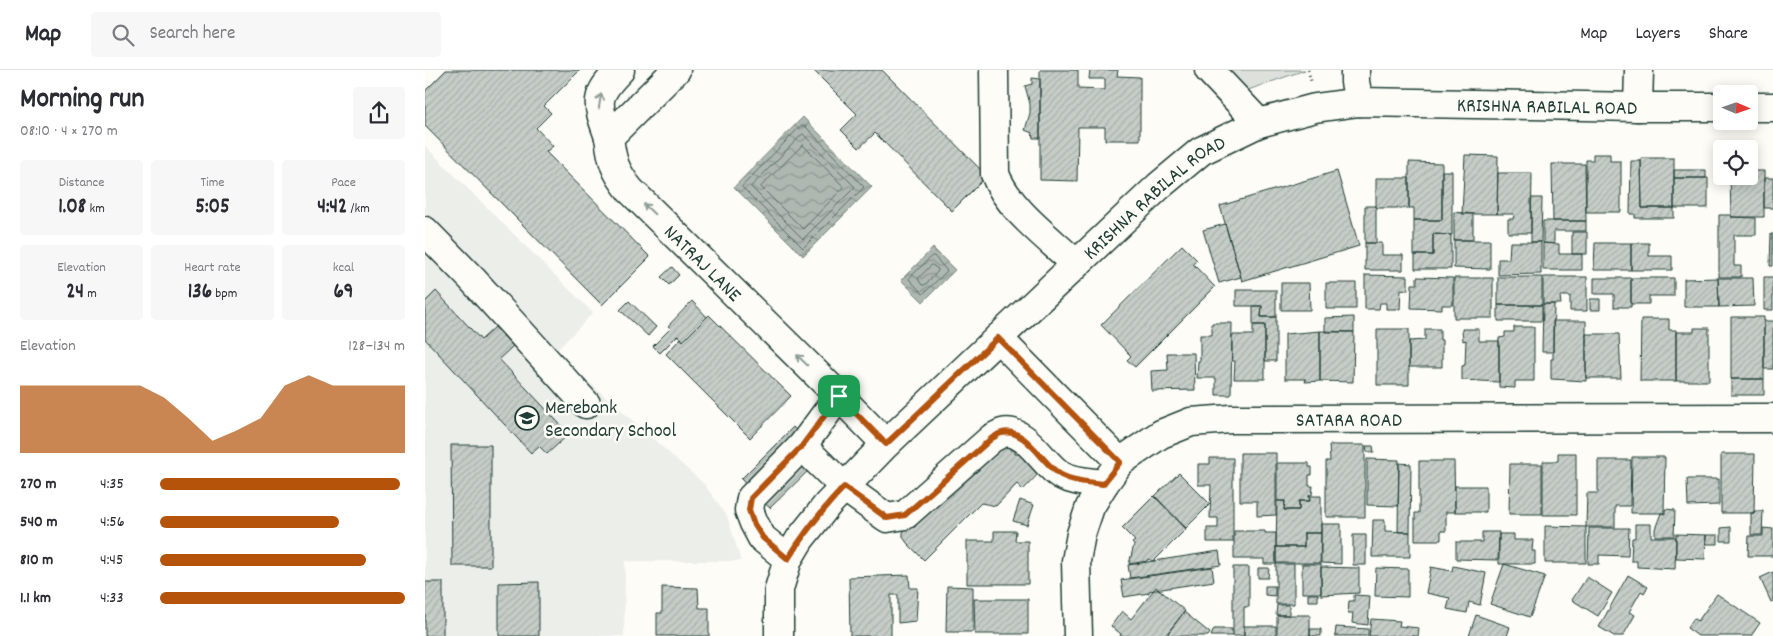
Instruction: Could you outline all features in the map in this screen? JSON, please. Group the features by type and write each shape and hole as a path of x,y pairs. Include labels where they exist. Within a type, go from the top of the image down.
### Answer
{"street":[{"name":"NATRAJ LANE","path":"620,70 603,88 598,108 609,137 611,156 617,173 630,190 886,444"},
{"path":"609,137 676,70"},
{"path":"994,70 995,174 1000,188 1019,211 1076,264"},
{"path":"1209,70 1259,123"},
{"path":"1355,70 1359,102"},
{"path":"1638,107 1639,70"},
{"name":"KRISHNA RABILAL ROAD","path":"779,636 779,589 788,559 800,539 844,487 886,444 1159,186 1201,152 1259,123 1315,108 1359,102 1713,107"},
{"path":"1758,107 1773,107"},
{"path":"425,231 472,279 586,404"},
{"path":"998,338 1120,462"},
{"path":"788,559 763,538 754,524 749,510 751,498 802,446 839,396"},
{"name":"SATARA ROAD","path":"1078,636 1076,561 1084,525 1103,484 1120,462 1161,434 1191,422 1231,419 1773,418"},
{"path":"802,446 844,487 887,518 905,515 992,438 1002,433 1010,432 1025,440 1062,476 1073,480 1103,484"}],"shaded area":[{"path":"1229,70 1305,70 1248,90 1241,89"},
{"name":"Merebank Secondary School","path":"425,146 593,313 555,352 704,484 727,516 741,561 625,561 624,636 425,636"}],"water":[{"path":"803,117 872,187 803,256 734,187"},
{"path":"933,248 955,270 923,302 901,280"}],"building":[{"path":"446,70 580,70 544,106 551,113 536,128 553,146 546,152 650,257 602,305 425,126 425,91"},
{"path":"813,70 882,70 987,176 952,211 875,133 859,148 841,130 857,114"},
{"path":"1040,70 1078,70 1078,89 1105,90 1105,79 1089,79 1090,70 1118,70 1117,76 1140,77 1140,140 1105,140 1105,127 1078,127 1077,181 1040,180"},
{"path":"1032,78 1040,79 1040,138 1033,138 1032,133 1025,130 1030,113 1030,104 1025,86 1032,84"},
{"path":"1593,154 1610,154 1610,161 1621,161 1621,212 1586,212 1586,160 1593,160"},
{"path":"1465,155 1498,156 1497,214 1462,214"},
{"path":"1641,158 1674,158 1674,208 1642,208"},
{"path":"1631,161 1641,161 1642,208 1674,208 1674,218 1635,218 1635,214 1630,214"},
{"path":"1409,162 1442,163 1442,220 1414,220 1414,208 1409,208"},
{"path":"1552,164 1585,164 1586,221 1553,221"},
{"path":"1674,170 1706,170 1706,178 1674,178"},
{"path":"1337,171 1359,246 1242,281 1220,206"},
{"path":"1442,171 1452,171 1452,235 1433,234 1433,255 1414,255 1414,220 1442,220"},
{"path":"1758,171 1764,171 1764,217 1731,217 1730,185 1758,185"},
{"path":"1498,173 1532,173 1531,233 1508,233 1508,219 1513,219 1514,214 1497,214"},
{"path":"1376,178 1409,178 1409,208 1376,208"},
{"path":"1674,178 1708,178 1708,208 1674,208"},
{"path":"1764,178 1773,178 1773,208 1764,208"},
{"path":"1531,198 1542,198 1541,242 1531,242"},
{"path":"1365,206 1376,206 1376,243 1365,243"},
{"path":"1454,212 1473,214 1473,240 1454,240"},
{"path":"1719,215 1756,218 1756,235 1734,235 1734,266 1741,266 1741,277 1719,277"},
{"path":"1543,221 1586,221 1586,231 1554,231 1554,244 1543,243"},
{"path":"1225,224 1241,277 1219,283 1203,230"},
{"path":"1572,232 1587,232 1587,254 1572,254"},
{"path":"1433,234 1451,235 1451,269 1415,269 1415,255 1433,255"},
{"path":"1771,234 1773,234 1773,266 1770,266"},
{"path":"1454,240 1490,240 1490,269 1454,268"},
{"path":"1510,242 1541,242 1541,274 1498,275 1498,259 1509,259"},
{"path":"1365,243 1382,243 1382,255 1403,255 1403,270 1365,270"},
{"path":"1543,243 1559,244 1559,254 1582,254 1582,270 1543,270"},
{"path":"1595,243 1631,243 1631,270 1594,270"},
{"path":"1631,243 1649,243 1649,256 1672,256 1672,270 1631,270"},
{"path":"1182,245 1197,260 1193,264 1215,287 1135,367 1127,360 1131,356 1101,325"},
{"path":"672,267 679,275 669,285 661,277"},
{"path":"1365,275 1408,276 1408,290 1401,289 1400,309 1386,309 1386,303 1380,303 1379,309 1365,309"},
{"path":"1417,277 1453,278 1453,305 1442,305 1442,309 1411,308 1412,284 1417,284"},
{"path":"1498,277 1542,277 1542,305 1498,305"},
{"path":"1543,277 1587,277 1587,311 1570,311 1570,296 1560,296 1561,304 1543,304"},
{"path":"1764,277 1773,277 1773,310 1764,310"},
{"path":"1454,278 1493,278 1493,318 1454,318"},
{"path":"1594,278 1631,278 1631,307 1614,307 1614,294 1594,294"},
{"path":"1631,278 1674,278 1674,296 1649,296 1649,304 1631,304"},
{"path":"1718,278 1753,278 1754,306 1719,307"},
{"path":"1718,278 1719,307 1684,307 1684,279"},
{"path":"1281,283 1309,283 1310,310 1281,310"},
{"path":"1326,283 1356,283 1356,309 1326,309"},
{"path":"1236,290 1276,290 1276,317 1261,317 1262,306 1236,306"},
{"path":"436,291 481,340 495,327 513,346 499,359 569,434 547,454 539,446 531,453 425,339 425,302"},
{"path":"1590,299 1600,299 1600,310 1590,310"},
{"path":"629,301 656,327 648,336 620,310"},
{"path":"692,301 707,317 683,341 678,335 660,353 653,346 671,328 668,326"},
{"path":"1543,304 1554,304 1553,352 1542,352"},
{"path":"1498,305 1542,305 1542,321 1498,321"},
{"path":"1253,306 1262,306 1261,317 1276,317 1276,361 1265,361 1265,325 1253,325"},
{"path":"709,315 791,396 750,438 666,354 681,338 683,341"},
{"path":"1354,317 1354,332 1325,332 1325,318"},
{"path":"1731,317 1764,317 1764,379 1731,379"},
{"path":"1641,319 1669,319 1669,330 1676,330 1676,381 1640,381"},
{"path":"1553,321 1586,321 1586,381 1551,379"},
{"path":"1764,321 1773,321 1773,369 1764,369"},
{"path":"1212,323 1232,323 1231,395 1216,395 1216,378 1197,378 1198,361 1200,361 1200,335 1212,335"},
{"path":"1253,325 1265,325 1265,379 1234,379 1235,361 1232,361 1232,335 1253,335"},
{"path":"1514,327 1534,327 1534,381 1515,381 1515,388 1499,387 1499,338 1505,337 1505,332 1514,332"},
{"path":"1694,328 1709,328 1709,381 1676,381 1676,332 1694,332"},
{"path":"1377,329 1409,329 1409,385 1377,385"},
{"path":"1425,329 1440,329 1442,367 1409,367 1409,341 1425,340"},
{"path":"1462,329 1479,329 1479,341 1499,341 1499,382 1462,380 1466,340 1463,341"},
{"path":"1320,331 1354,332 1353,382 1320,381"},
{"path":"1320,331 1320,381 1305,382 1306,379 1285,379 1285,334"},
{"path":"1586,334 1619,334 1621,378 1586,378"},
{"path":"1167,353 1194,353 1195,390 1152,391 1151,371 1168,370"},
{"path":"1731,379 1764,379 1764,395 1731,395"},
{"path":"793,427 802,436 749,488 741,479"},
{"path":"451,445 491,445 491,566 452,566"},
{"path":"995,445 1010,445 1010,450 1015,450 1015,454 1020,454 1039,473 1023,490 1017,484 996,506 981,503 924,560 907,543 903,537 903,532 909,527 915,527 916,525 912,522"},
{"path":"1329,445 1365,445 1365,517 1326,517 1326,461 1330,461"},
{"path":"1366,446 1373,446 1374,452 1367,452"},
{"path":"1240,453 1276,453 1276,515 1257,516 1257,501 1240,501"},
{"path":"1558,453 1576,453 1576,515 1543,515 1543,461 1558,461"},
{"path":"1721,454 1755,454 1754,513 1721,513"},
{"path":"1632,457 1665,457 1664,513 1631,513"},
{"path":"805,458 813,466 770,508 762,501"},
{"path":"1210,458 1233,458 1233,542 1207,542 1207,528 1218,528 1218,518 1210,518 1211,485 1198,485 1198,464 1210,464"},
{"path":"1367,459 1399,460 1398,506 1367,505"},
{"path":"1598,460 1631,460 1630,506 1615,506 1615,527 1586,527 1587,493 1598,493"},
{"path":"1419,461 1454,461 1455,512 1446,512 1446,531 1441,531 1441,540 1415,540 1415,513 1419,513"},
{"path":"1277,463 1309,463 1309,467 1312,467 1312,475 1309,475 1309,486 1313,486 1312,495 1309,495 1310,501 1299,501 1299,510 1284,510 1285,501 1277,501"},
{"path":"1399,463 1411,464 1410,532 1398,532"},
{"path":"1510,464 1542,464 1542,514 1509,514"},
{"path":"1179,473 1210,504 1186,528 1155,496"},
{"path":"1687,479 1719,479 1719,505 1688,506"},
{"path":"1455,486 1486,486 1486,512 1455,512"},
{"path":"1154,496 1186,529 1154,561 1148,559 1147,561 1129,564 1134,545 1132,543 1135,541 1122,528"},
{"path":"1309,496 1321,496 1321,533 1304,533 1304,547 1276,547 1277,501 1285,501 1284,510 1299,510 1299,501 1310,501"},
{"path":"1020,500 1034,505 1027,525 1013,521"},
{"path":"1665,509 1675,510 1674,536 1655,536 1655,529 1661,513 1665,514"},
{"path":"1754,511 1763,511 1762,535 1751,535 1751,513 1754,513"},
{"path":"1373,520 1385,520 1385,531 1410,532 1410,557 1372,557"},
{"path":"1321,524 1341,524 1341,564 1321,563"},
{"path":"1635,524 1651,524 1651,537 1676,537 1675,569 1637,567 1637,561 1631,561 1632,538 1635,538"},
{"path":"1545,526 1586,527 1586,563 1545,563"},
{"path":"1731,527 1731,541 1721,541 1721,528"},
{"path":"1589,528 1629,528 1628,556 1599,555 1599,564 1588,564"},
{"path":"1763,528 1773,529 1773,556 1748,556 1749,536 1763,536"},
{"path":"994,531 1016,531 1015,541 1028,541 1028,584 967,584 967,541 994,541"},
{"path":"1234,531 1276,533 1276,564 1264,564 1264,559 1234,559"},
{"path":"1482,532 1499,532 1498,560 1456,559 1456,542 1482,542"},
{"path":"1304,533 1321,533 1320,563 1276,563 1276,547 1304,547"},
{"path":"1499,534 1514,534 1514,540 1533,540 1532,551 1535,551 1535,564 1499,564"},
{"path":"1676,534 1706,535 1705,559 1676,558"},
{"path":"1353,535 1366,535 1366,565 1353,565"},
{"path":"1706,535 1718,535 1718,544 1706,544"},
{"path":"1219,551 1221,565 1130,578 1128,565"},
{"path":"1276,564 1294,564 1294,604 1276,604"},
{"path":"1302,564 1321,564 1321,593 1302,593"},
{"path":"1504,564 1545,576 1530,617 1490,604"},
{"path":"1453,566 1486,573 1480,605 1469,602 1467,613 1447,609 1450,598 1426,593 1431,567 1452,571"},
{"path":"1212,567 1214,581 1149,591 1149,593 1124,597 1121,580"},
{"path":"1233,567 1249,567 1249,607 1244,607 1244,636 1233,636"},
{"path":"1321,567 1359,568 1359,593 1321,595"},
{"path":"1258,568 1269,568 1268,578 1258,578"},
{"path":"1376,568 1408,569 1408,597 1375,596"},
{"path":"1773,572 1773,601 1771,602 1760,578"},
{"path":"909,575 910,588 918,588 916,621 898,623 898,595 891,595 891,636 850,636 849,577"},
{"path":"1628,575 1648,587 1644,593 1641,591 1629,612 1635,615 1623,636 1614,636 1599,627"},
{"path":"1587,577 1612,593 1598,616 1572,600"},
{"path":"425,582 443,582 443,636 425,636"},
{"path":"539,582 539,636 499,636 499,583"},
{"path":"947,586 973,587 973,632 946,632"},
{"path":"1265,586 1275,586 1275,596 1265,595"},
{"path":"662,587 698,588 699,608 709,608 709,636 657,636 657,613 662,613"},
{"path":"1156,587 1185,611 1165,636 1120,636 1121,634 1111,626 1122,611 1131,619"},
{"path":"1308,594 1318,594 1318,601 1308,601"},
{"path":"1717,594 1760,623 1751,636 1698,636 1687,628 1694,618 1698,621"},
{"path":"1354,595 1370,596 1368,625 1352,623 1353,613 1348,613 1349,601 1354,601"},
{"path":"974,599 1028,599 1028,634 975,634"},
{"path":"1277,605 1289,605 1289,615 1276,615"},
{"path":"1184,612 1210,633 1208,636 1171,636 1168,633"},
{"path":"1277,615 1310,615 1310,636 1277,636"},
{"path":"1476,615 1510,627 1507,636 1469,636"},
{"path":"1371,619 1400,621 1399,626 1419,628 1418,636 1369,636"},
{"path":"1244,626 1276,626 1276,636 1244,636"},
{"path":"1336,627 1368,629 1368,636 1335,636"},
{"path":"1214,629 1232,629 1232,636 1211,636"},
{"path":"1310,629 1321,629 1321,636 1310,636"}],"place":[{"name":"Merebank Secondary School","path":"527,418"}],"route":[{"path":"998,338 1120,462 1103,484 1073,480 1062,476 1054,470 1019,435 1010,432 1002,433 992,438 905,515 887,518 844,487 800,539 788,559 763,538 754,524 749,510 751,498 802,446 839,396 886,444 998,338"}]}
